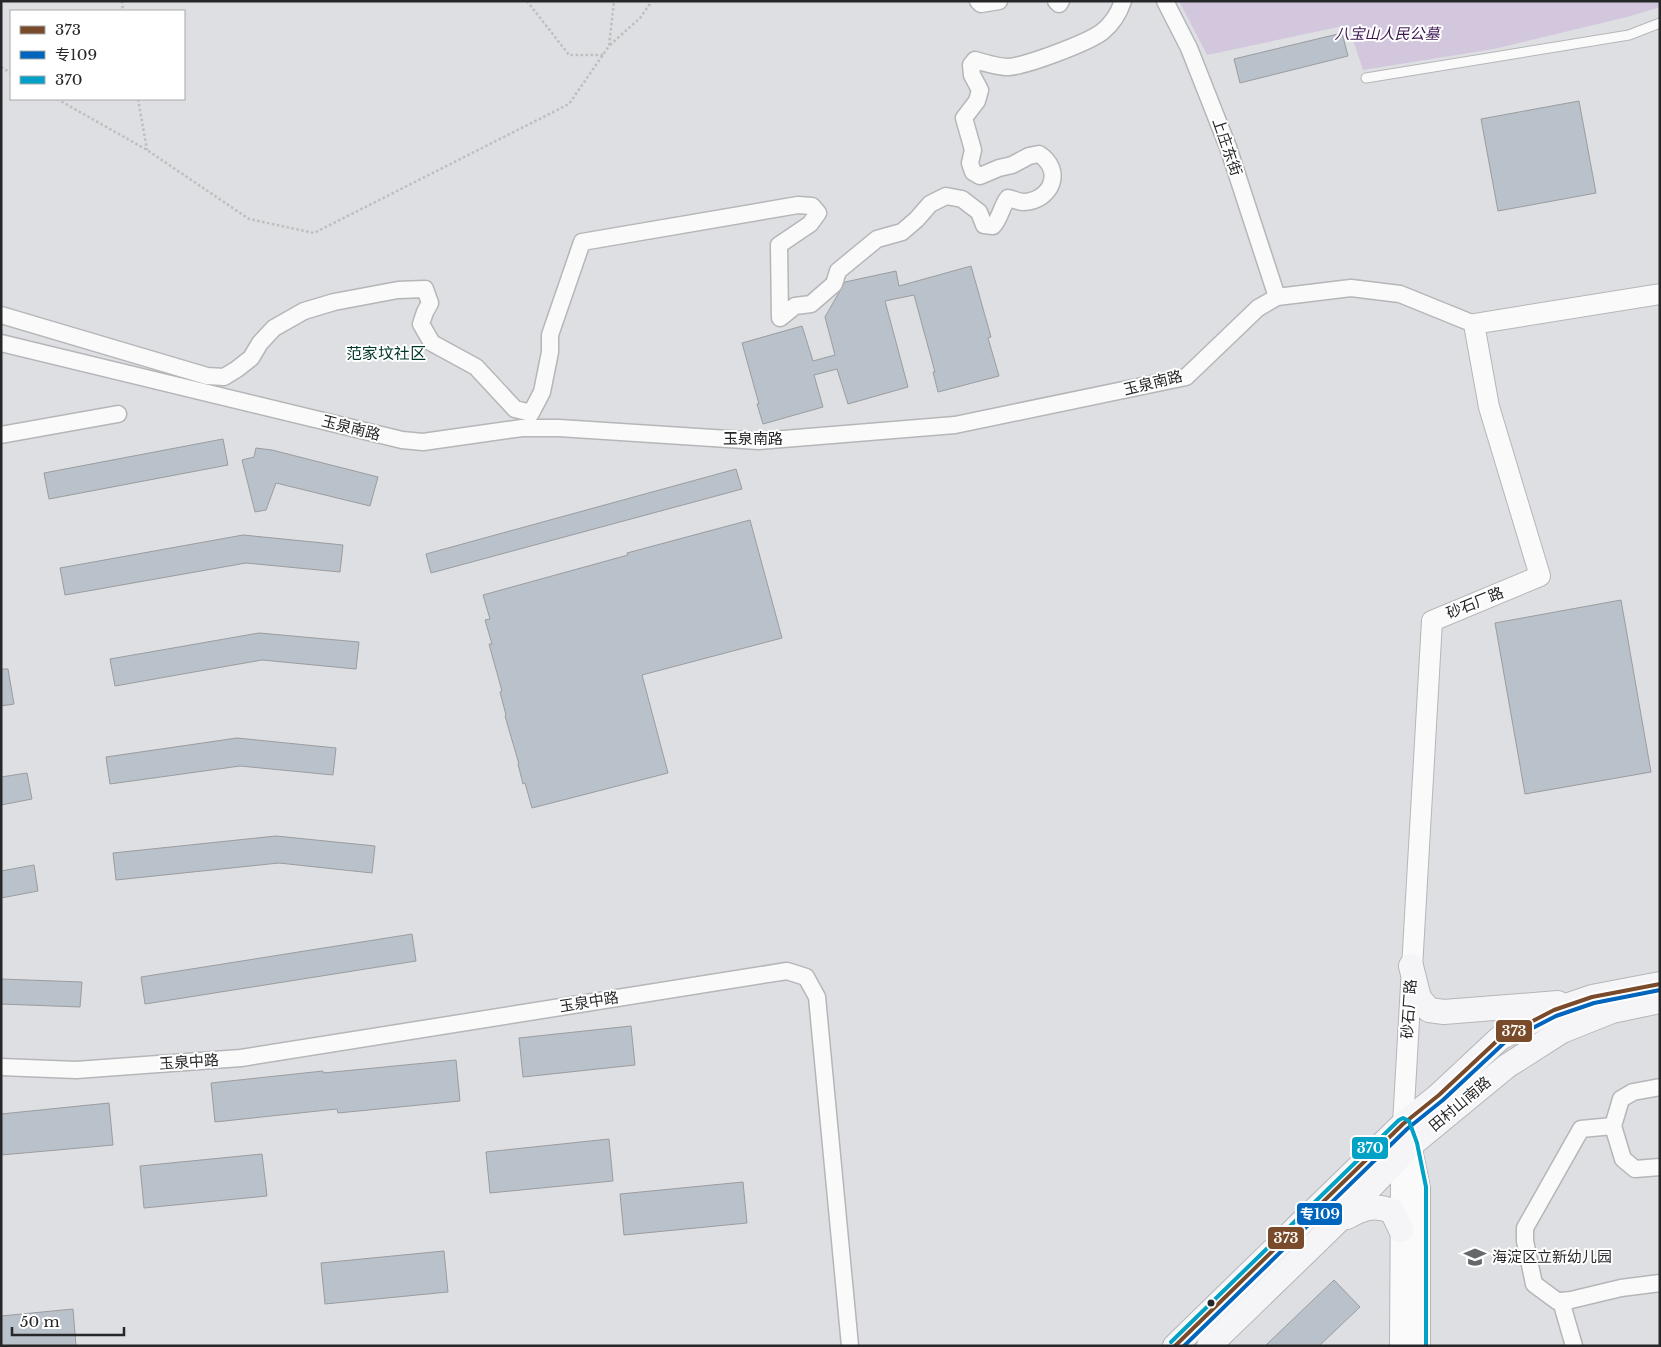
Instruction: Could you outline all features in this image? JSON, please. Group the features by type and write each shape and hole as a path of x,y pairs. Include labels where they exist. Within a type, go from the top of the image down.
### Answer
{"main road":[{"path":"1412,966 1419,998 1429,1010 1444,1012 1548,1004 1592,997"},
{"name":"田村山南路","path":"1209,1346 1338,1221 1405,1142 1439,1096 1500,1038 1554,1010 1592,997 1660,984"},
{"name":"田村山南路","path":"1175,1346 1405,1142 1507,1066 1562,1031 1612,1011 1660,1001"},
{"path":"1338,1221 1364,1208 1382,1207 1392,1211 1401,1230"}],"street":[{"path":"978,1 981,4 999,1"},
{"path":"1056,1 1059,4 1061,1"},
{"path":"1,315 207,376 224,377 251,358 260,343 274,328 304,311 334,302 389,292 425,289 430,303 424,312 421,324 432,343 476,367 515,409 531,413 542,392 550,352 550,335 582,242 798,204 812,206 818,213 810,224 779,245 780,318 795,306 811,304 834,284 838,271 877,239 902,232 930,204 946,196 962,199 979,212 984,224 993,226 999,220 1002,205 1008,198 1023,202 1040,197 1050,189 1052,167 1048,160 1039,154 1020,159 1012,165 980,176 973,172 970,163 973,150 964,118 977,101 980,90 972,75 971,65 975,60 1008,67 1028,63 1076,46 1101,32 1116,17 1123,1"},
{"name":"上庄东街","path":"1165,1 1189,48 1228,147 1277,297"},
{"name":"玉泉南路","path":"1,343 402,440 423,442 522,428 559,428 759,441 955,426 1186,377 1258,308 1277,297 1351,288 1400,294 1474,324"},
{"path":"1474,324 1660,294"},
{"name":"砂石厂路","path":"1400,1346 1401,1230 1412,966 1432,621 1540,576 1489,408 1474,324"},
{"path":"1,435 118,414"},
{"name":"玉泉中路","path":"1,1067 76,1070 241,1058 787,971 806,977 817,997 850,1346"},
{"path":"1660,1087 1633,1092 1621,1099 1613,1126 1623,1159 1635,1169 1660,1167"},
{"path":"1613,1126 1581,1129 1526,1228 1525,1241 1534,1284 1557,1301 1561,1301 1621,1288 1660,1283"},
{"name":"砂石厂路","path":"1405,1142 1420,1188 1420,1346"},
{"path":"1561,1301 1574,1346"}],"lane":[{"path":"1366,78 1629,35 1660,23"}],"path":[{"path":"527,1 570,55 603,55"},
{"path":"609,46 614,1"},
{"path":"59,100 147,150 249,219 314,233 569,104 609,46 640,18 652,1"},
{"path":"138,100 147,150"}],"green space":[{"name":"八宝山人民公墓","path":"1179,1 1660,1 1660,7 1627,17 1494,49 1363,70 1348,25 1207,55"}],"building":[{"path":"1342,33 1348,56 1240,83 1234,59"},
{"path":"1579,101 1596,193 1498,211 1481,119"},
{"path":"971,266 991,337 988,338 999,376 938,392 933,372 935,372 914,295 885,301 908,387 848,404 837,369 814,375 823,407 763,424 742,343 802,326 813,361 835,355 825,317 845,282 896,271 899,286"},
{"path":"223,439 228,465 49,499 44,473"},
{"path":"256,448 272,450 378,477 370,506 276,483 266,510 255,512 242,460 254,457"},
{"path":"736,469 742,489 431,573 426,554"},
{"path":"750,520 782,638 642,675 668,773 532,808 525,783 523,784 505,716 500,692 502,691 489,644 492,644 485,620 490,619 483,595"},
{"path":"243,535 343,545 340,572 246,563 65,595 60,568"},
{"path":"1621,600 1651,772 1525,794 1495,623"},
{"path":"259,633 359,642 356,669 262,660 115,686 110,659"},
{"path":"1,669 8,669 14,704 1,706"},
{"path":"237,738 336,748 333,775 240,766 110,784 106,757"},
{"path":"27,773 32,799 1,805 1,777"},
{"path":"276,836 375,846 372,873 279,863 116,880 113,853"},
{"path":"34,865 38,891 1,898 1,871"},
{"path":"412,934 416,961 145,1004 141,977"},
{"path":"1,979 82,982 80,1007 1,1004"},
{"path":"631,1026 635,1065 523,1077 519,1038"},
{"path":"456,1060 460,1101 338,1113 337,1109 215,1122 211,1083"},
{"path":"109,1103 113,1145 1,1155 1,1114"},
{"path":"609,1139 613,1181 490,1193 486,1152"},
{"path":"262,1154 267,1196 144,1208 140,1166"},
{"path":"743,1182 747,1223 624,1235 620,1194"},
{"path":"444,1251 448,1292 325,1304 321,1263"},
{"path":"1334,1280 1360,1307 1319,1346 1265,1346"},
{"path":"73,1309 76,1346 1,1346 1,1316"}],"transit line":[{"name":"373","path":"1175,1346 1403,1124 1439,1095 1500,1038 1554,1010 1592,997 1660,984"},
{"name":"专109","path":"1184,1346 1407,1129 1443,1100 1504,1043 1556,1016 1594,1003 1660,990"},
{"name":"370","path":"1171,1342 1403,1118 1409,1121 1417,1143 1426,1187 1426,1346"}],"place":[{"name":"海淀区立新幼儿园","path":"1475,1257"}],"district":[{"name":"范家坟社区","path":"386,353"}]}
